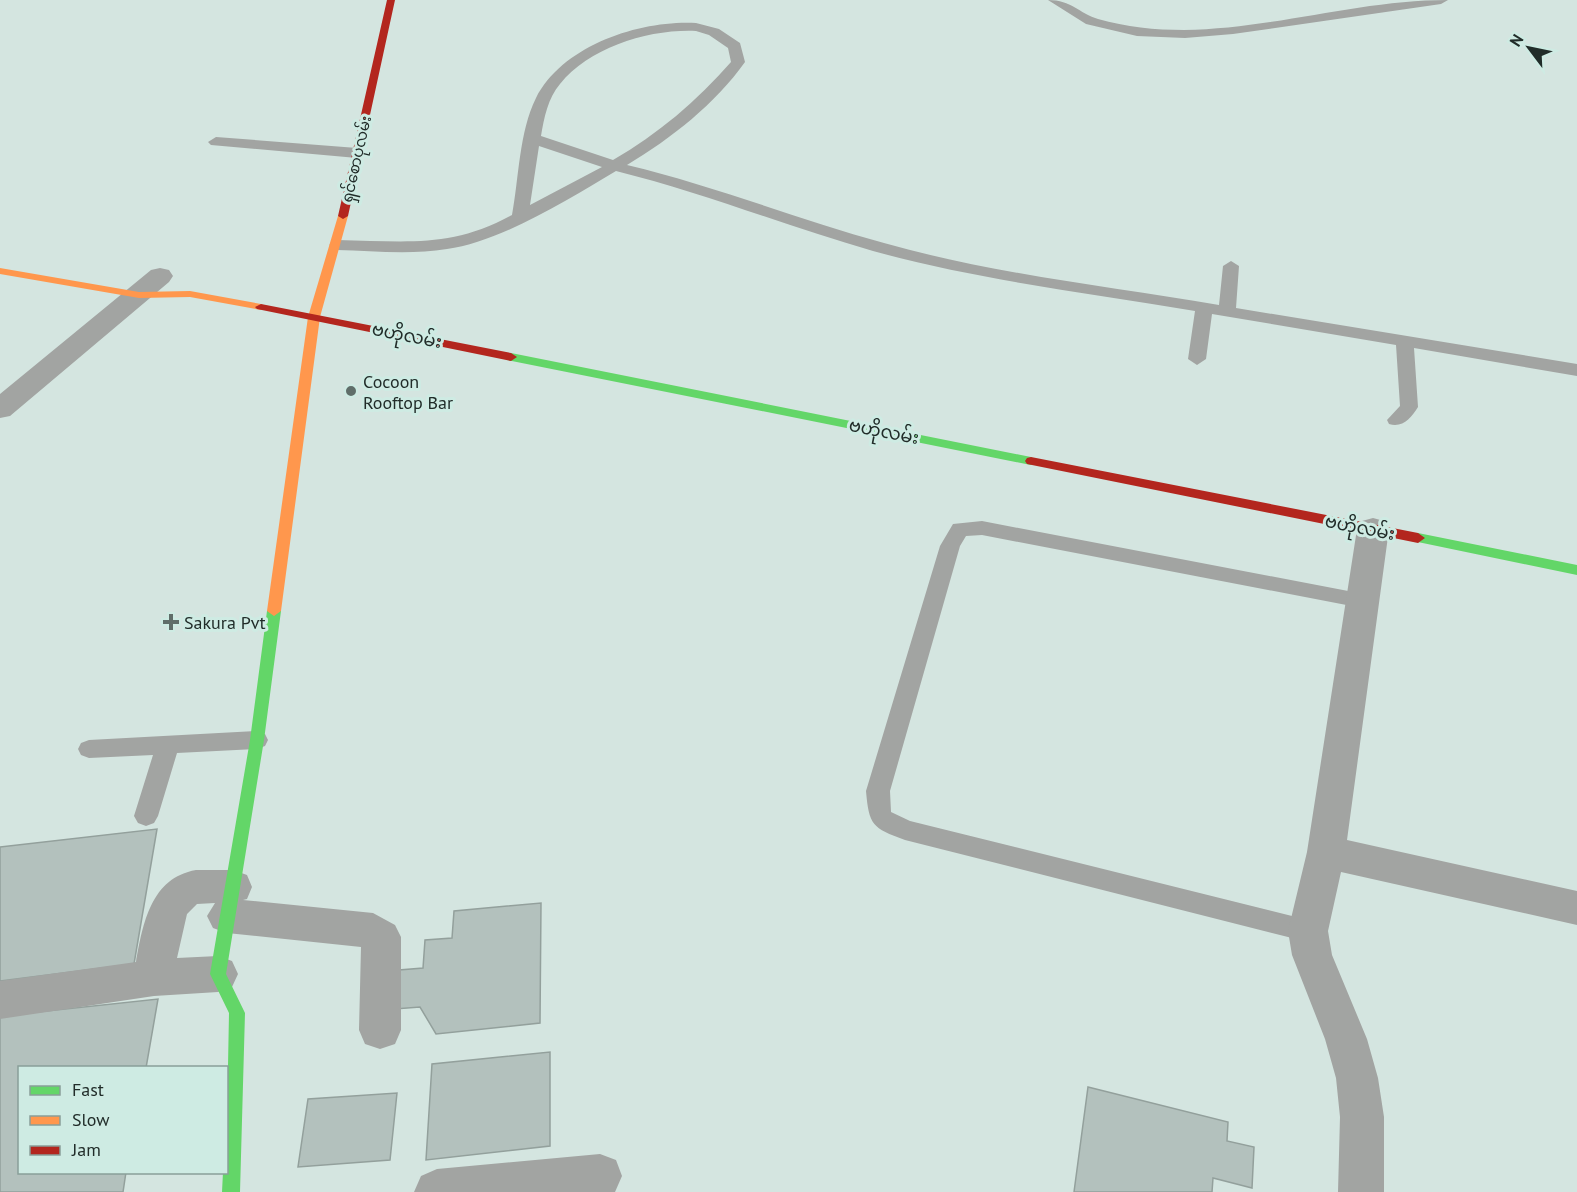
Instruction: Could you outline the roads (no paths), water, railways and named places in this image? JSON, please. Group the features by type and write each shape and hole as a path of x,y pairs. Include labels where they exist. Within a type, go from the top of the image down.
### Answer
{"main road":[{"name":"ရှင်စောပုလမ်း","path":"218,974 257,740 314,317 337,245 391,0"},
{"name":"ဗဟိုလမ်း","path":"0,271 145,281 190,294 1577,570"},
{"name":"ဗဟိုလမ်း","path":"145,281 190,294"},
{"path":"218,974 237,1013 231,1192"}],"street":[{"path":"0,409 145,281"},
{"path":"1361,1192 1362,1117 1357,1078 1346,1039 1312,955 1308,931 1326,852 1373,529"},
{"path":"1326,852 1577,908"},
{"path":"154,978 168,911 178,894 193,887 230,901 373,931 381,937 380,1030"},
{"path":"0,1000 154,978 218,974"},
{"path":"437,1192 600,1176"}],"lane":[{"path":"1055,0 1091,21 1137,32 1185,34 1233,30 1441,0"},
{"path":"337,245 440,245 481,237 617,167 674,129 719,87 738,62 735,46 719,33 690,27 644,32 596,50 566,69 544,97 520,216"},
{"path":"534,140 617,167 687,184 878,248 966,268 1577,370"},
{"path":"216,142 357,153"},
{"path":"1227,312 1231,266"},
{"path":"1197,359 1204,308"},
{"path":"1396,420 1409,407 1405,341"},
{"path":"1308,931 905,830 880,816 878,791 950,546 960,529 982,528 1362,600"},
{"path":"89,748 257,740"},
{"path":"146,816 168,744"}],"place":[{"name":"Cocoon Rooftop Bar","path":"351,391"},
{"name":"Sakura Pvt","path":"171,622"}]}
